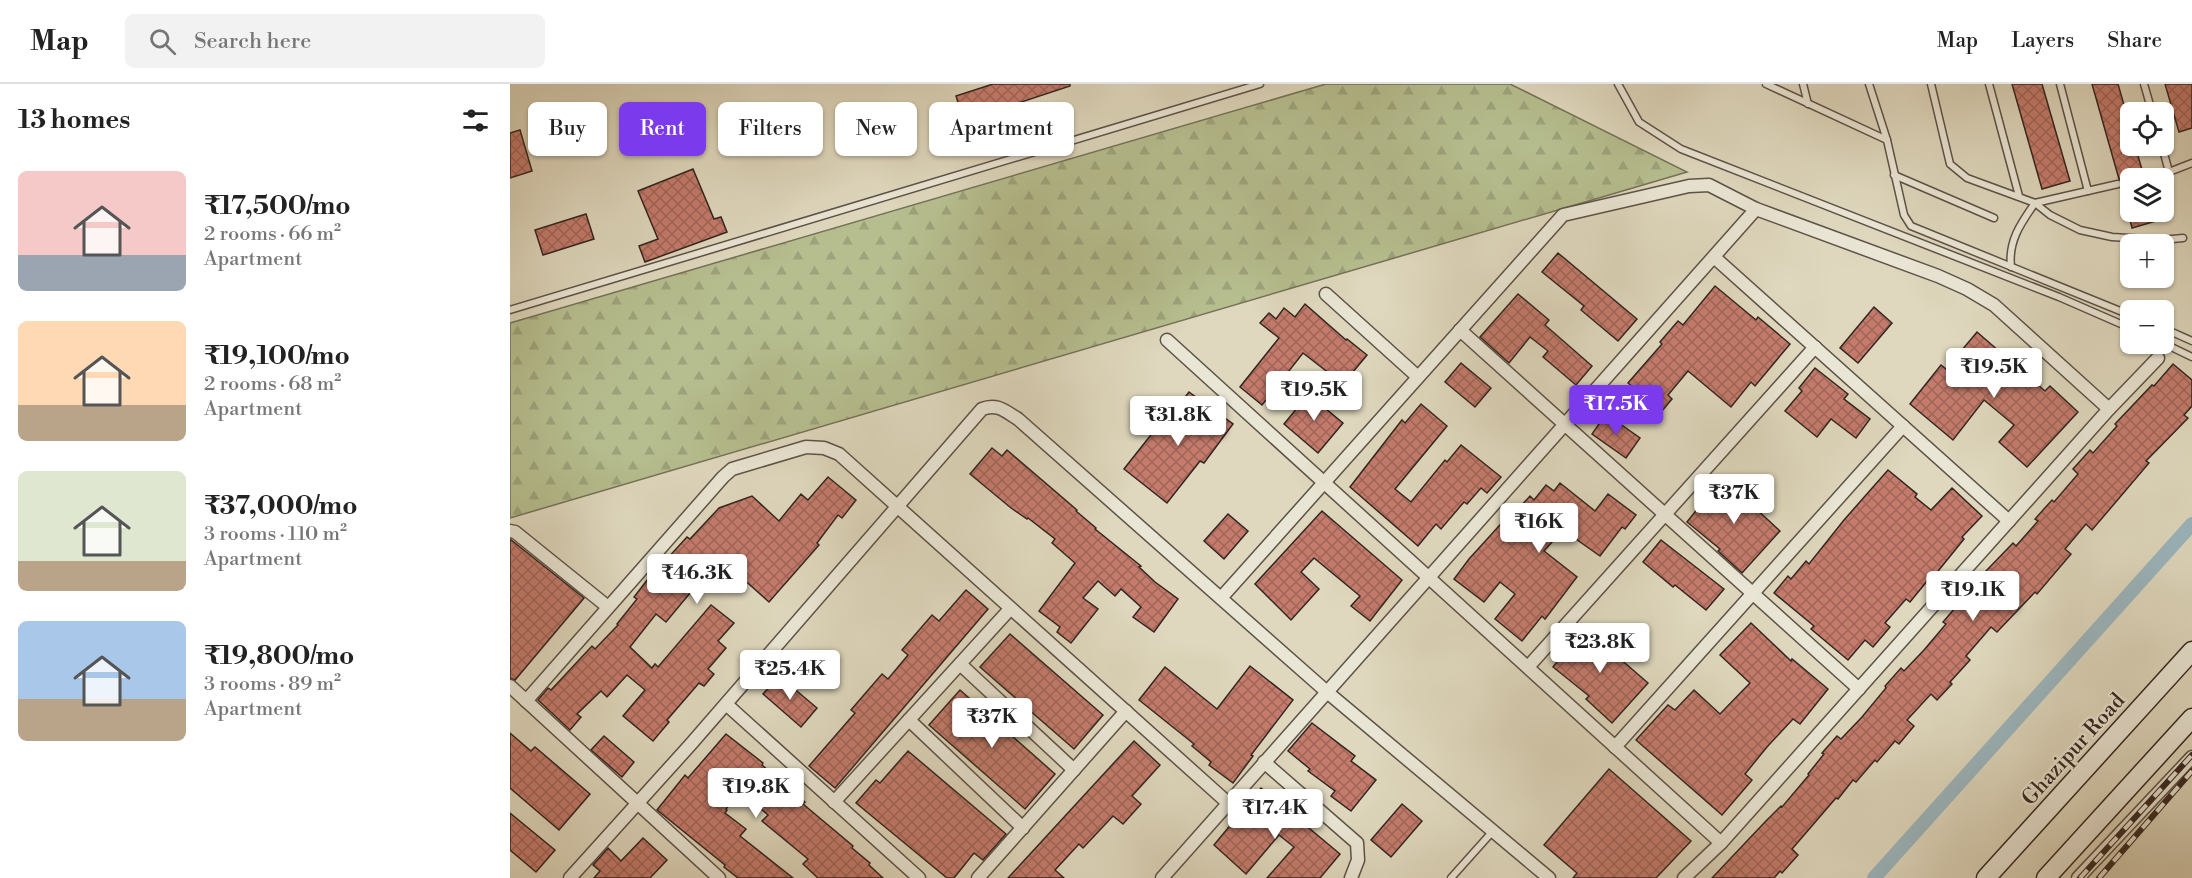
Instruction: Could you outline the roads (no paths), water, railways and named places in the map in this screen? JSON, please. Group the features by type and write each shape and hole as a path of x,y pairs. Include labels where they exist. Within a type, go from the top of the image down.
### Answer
{"main road":[{"name":"Ghazipur Road","path":"1986,878 2192,651"},
{"path":"2046,878 2192,718"}],"street":[{"path":"1221,598 1563,215 1698,184 1709,185 1756,209 1938,276 1967,289 1994,305 2109,409"},
{"path":"1162,878 1756,209"},
{"path":"1714,256 2009,521"},
{"path":"1326,294 1418,377"},
{"path":"1460,330 1859,689"},
{"path":"1167,340 1721,843"},
{"path":"1528,667 1815,347"},
{"path":"1684,878 1721,843 2109,409 2158,358"},
{"path":"570,878 726,704 982,410 990,406 998,406 1018,419 1327,692 1549,878"},
{"path":"1615,747 1903,426"},
{"path":"526,701 713,487 732,469 807,447 824,448 839,454 1228,803"},
{"path":"510,531 516,532 608,607"},
{"path":"834,802 1010,609"},
{"path":"960,664 1074,770"},
{"path":"510,686 719,878"},
{"path":"726,704 919,878"},
{"path":"978,878 1126,711"},
{"path":"909,720 1023,828"},
{"path":"2078,878 2192,757"},
{"path":"1264,762 1357,843 1358,860 1351,878"}],"lane":[{"path":"510,310 1260,84"},
{"path":"1618,84 1639,122 1681,150 2059,297 2120,324"},
{"path":"1766,84 1887,140"},
{"path":"1803,84 1808,104"},
{"path":"1869,84 1887,140 1904,215 1911,226 2120,311"},
{"path":"1931,84 1950,164 1967,178 2036,203 2050,215 2080,230 2112,237 2161,240 2184,238"},
{"path":"1989,84 2019,196"},
{"path":"2060,84 2088,191"},
{"path":"2144,84 2149,102"},
{"path":"2174,170 2192,164"},
{"path":"1894,175 1994,218"},
{"path":"2011,267 2011,246 2014,236 2036,203 2118,184"},
{"path":"2174,333 2192,341"},
{"path":"2174,348 2192,357"},
{"path":"1451,878 1493,831"}],"waterway":[{"path":"1874,878 2192,524"}],"railway":[{"path":"2080,878 2192,755"},
{"path":"2099,878 2192,771"}]}
